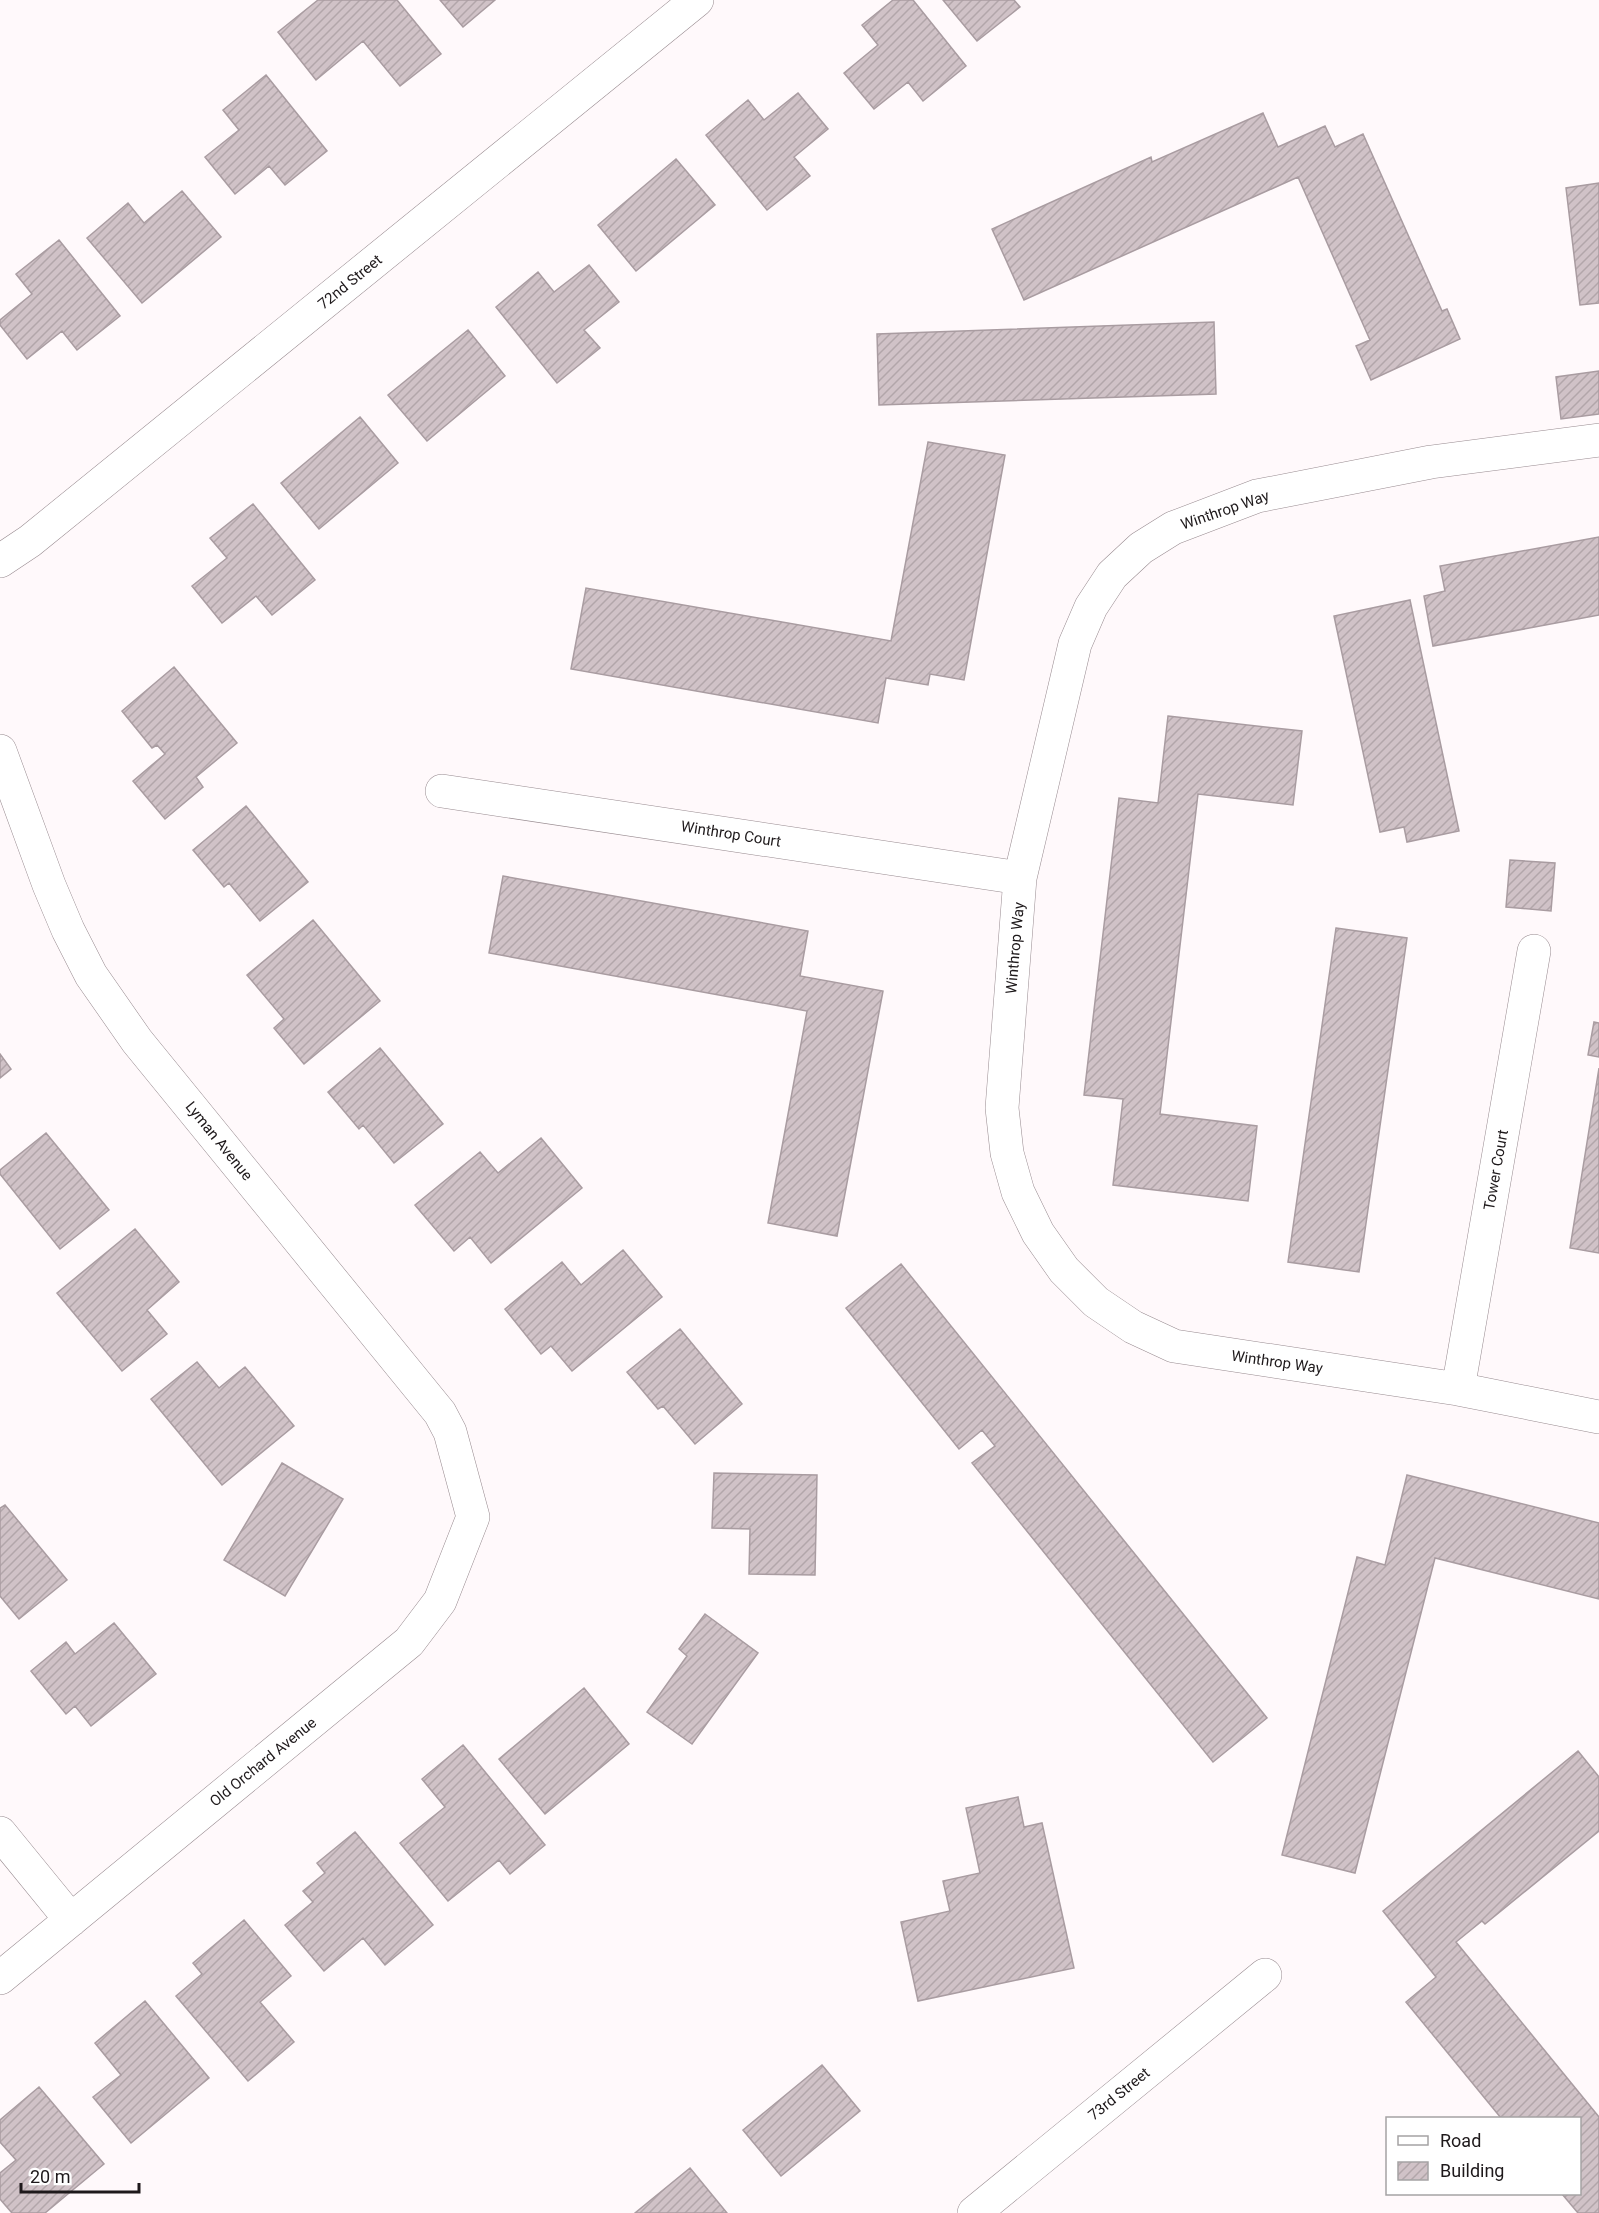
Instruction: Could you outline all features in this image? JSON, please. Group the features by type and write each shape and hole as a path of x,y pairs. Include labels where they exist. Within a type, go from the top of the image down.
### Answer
{"street":[{"name":"72nd Street","path":"0,561 30,541 698,0"},
{"name":"Winthrop Way","path":"1599,440 1431,462 1257,496 1173,528 1140,548 1112,575 1090,607 1076,644 1020,878 1002,1108 1007,1153 1018,1192 1038,1233 1064,1270 1096,1302 1124,1321 1174,1346 1458,1389 1599,1417"},
{"name":"Lyman Avenue","path":"0,751 49,885 68,930 91,975 137,1041 440,1413 450,1432 471,1509"},
{"name":"Winthrop Court","path":"442,791 1020,878"},
{"name":"Tower Court","path":"1458,1389 1534,951"},
{"name":"Old Orchard Avenue","path":"0,1978 409,1642 441,1601 473,1517 471,1509"},
{"path":"0,1833 71,1920"},
{"name":"73rd Street","path":"974,2213 1265,1975"}],"building":[{"path":"318,0 397,0 441,54 400,86 363,41 316,80 278,32"},
{"path":"440,0 495,0 463,27"},
{"path":"893,0 913,0 966,66 923,101 908,82 874,109 844,73 878,45 862,25"},
{"path":"943,0 1014,0 1020,7 977,41"},
{"path":"266,75 327,151 285,185 269,166 235,194 205,157 239,130 223,110"},
{"path":"798,93 828,129 794,157 810,176 767,210 706,135 748,100 764,120"},
{"path":"1263,113 1278,147 1325,126 1335,147 1363,134 1442,311 1447,309 1460,339 1371,380 1356,346 1370,340 1298,177 1024,300 992,229 1151,157 1152,162"},
{"path":"676,159 715,205 636,271 598,225"},
{"path":"1599,183 1599,303 1580,305 1566,188"},
{"path":"182,191 221,237 142,303 87,238 128,203 144,223"},
{"path":"59,240 120,316 77,350 62,331 27,359 0,325 0,320 32,294 16,274"},
{"path":"589,265 619,302 584,330 600,348 557,383 496,307 538,272 554,292"},
{"path":"1214,322 1216,394 879,405 877,334"},
{"path":"468,330 505,376 427,441 388,395"},
{"path":"1599,371 1599,414 1561,419 1556,377"},
{"path":"360,417 398,463 319,529 281,483"},
{"path":"928,442 1005,455 964,680 930,674 928,685 886,678 878,723 571,669 586,588 891,641"},
{"path":"253,504 315,580 272,615 256,596 222,623 192,586 227,558 210,538"},
{"path":"1599,537 1599,615 1433,646 1424,596 1445,591 1440,566"},
{"path":"1410,600 1459,831 1407,842 1404,827 1380,832 1334,616"},
{"path":"174,667 237,743 196,777 203,787 165,819 133,781 165,754 157,745 152,748 122,711"},
{"path":"1168,716 1302,731 1293,805 1198,794 1160,1114 1257,1126 1248,1201 1113,1185 1123,1099 1084,1095 1119,798 1158,803"},
{"path":"246,806 308,882 260,921 229,883 224,887 193,850"},
{"path":"1510,860 1555,863 1551,911 1506,907"},
{"path":"503,876 808,931 800,976 883,991 837,1236 768,1223 807,1011 489,953"},
{"path":"313,920 380,1001 304,1064 274,1028 284,1019 247,975"},
{"path":"1336,928 1407,938 1359,1272 1288,1262"},
{"path":"1594,1022 1599,1023 1599,1057 1588,1055"},
{"path":"380,1048 443,1124 394,1163 363,1125 359,1129 328,1092"},
{"path":"0,1054 11,1069 0,1078"},
{"path":"1599,1068 1599,1253 1570,1248"},
{"path":"46,1133 109,1210 60,1249 0,1174 0,1170"},
{"path":"541,1138 582,1188 491,1263 470,1237 454,1251 415,1205 480,1152 498,1173"},
{"path":"135,1229 179,1282 147,1310 167,1334 122,1371 57,1293"},
{"path":"623,1250 662,1297 572,1371 551,1346 541,1354 505,1309 562,1262 581,1285"},
{"path":"901,1264 1267,1718 1213,1762 972,1463 995,1446 982,1430 959,1449 846,1308"},
{"path":"680,1329 742,1404 695,1444 663,1406 658,1409 627,1372"},
{"path":"197,1362 219,1388 245,1367 294,1426 222,1485 151,1399"},
{"path":"282,1463 343,1499 285,1596 224,1560"},
{"path":"714,1473 817,1475 815,1575 749,1574 750,1529 712,1528"},
{"path":"1407,1475 1599,1523 1599,1599 1435,1558 1355,1873 1282,1855 1357,1557 1385,1565"},
{"path":"5,1505 67,1580 19,1619 0,1596 0,1508"},
{"path":"705,1614 758,1653 692,1744 647,1712 687,1656 679,1649"},
{"path":"114,1623 156,1674 91,1726 75,1706 66,1714 31,1671 66,1642 75,1654"},
{"path":"584,1688 629,1744 545,1814 499,1759"},
{"path":"463,1745 545,1845 510,1874 499,1860 448,1901 400,1843 445,1807 422,1779"},
{"path":"1578,1751 1599,1777 1599,1831 1485,1924 1482,1921 1456,1942 1599,2117 1599,2213 1578,2213 1563,2195 1581,2195 1581,2117 1500,2117 1406,2002 1436,1977 1383,1911"},
{"path":"1018,1797 1024,1827 1042,1823 1074,1968 918,2001 901,1922 950,1911 943,1881 980,1873 966,1808"},
{"path":"355,1832 433,1925 385,1965 363,1938 324,1971 285,1925 313,1902 303,1891 325,1873 317,1863"},
{"path":"244,1920 291,1976 260,2002 294,2042 248,2081 176,1996 202,1974 193,1963"},
{"path":"145,2001 209,2078 131,2143 93,2097 121,2075 95,2043"},
{"path":"822,2065 860,2111 781,2176 743,2130"},
{"path":"39,2087 104,2164 45,2213 12,2213 0,2199 0,2173 16,2160 0,2142 0,2120"},
{"path":"690,2168 727,2213 635,2213"}]}
